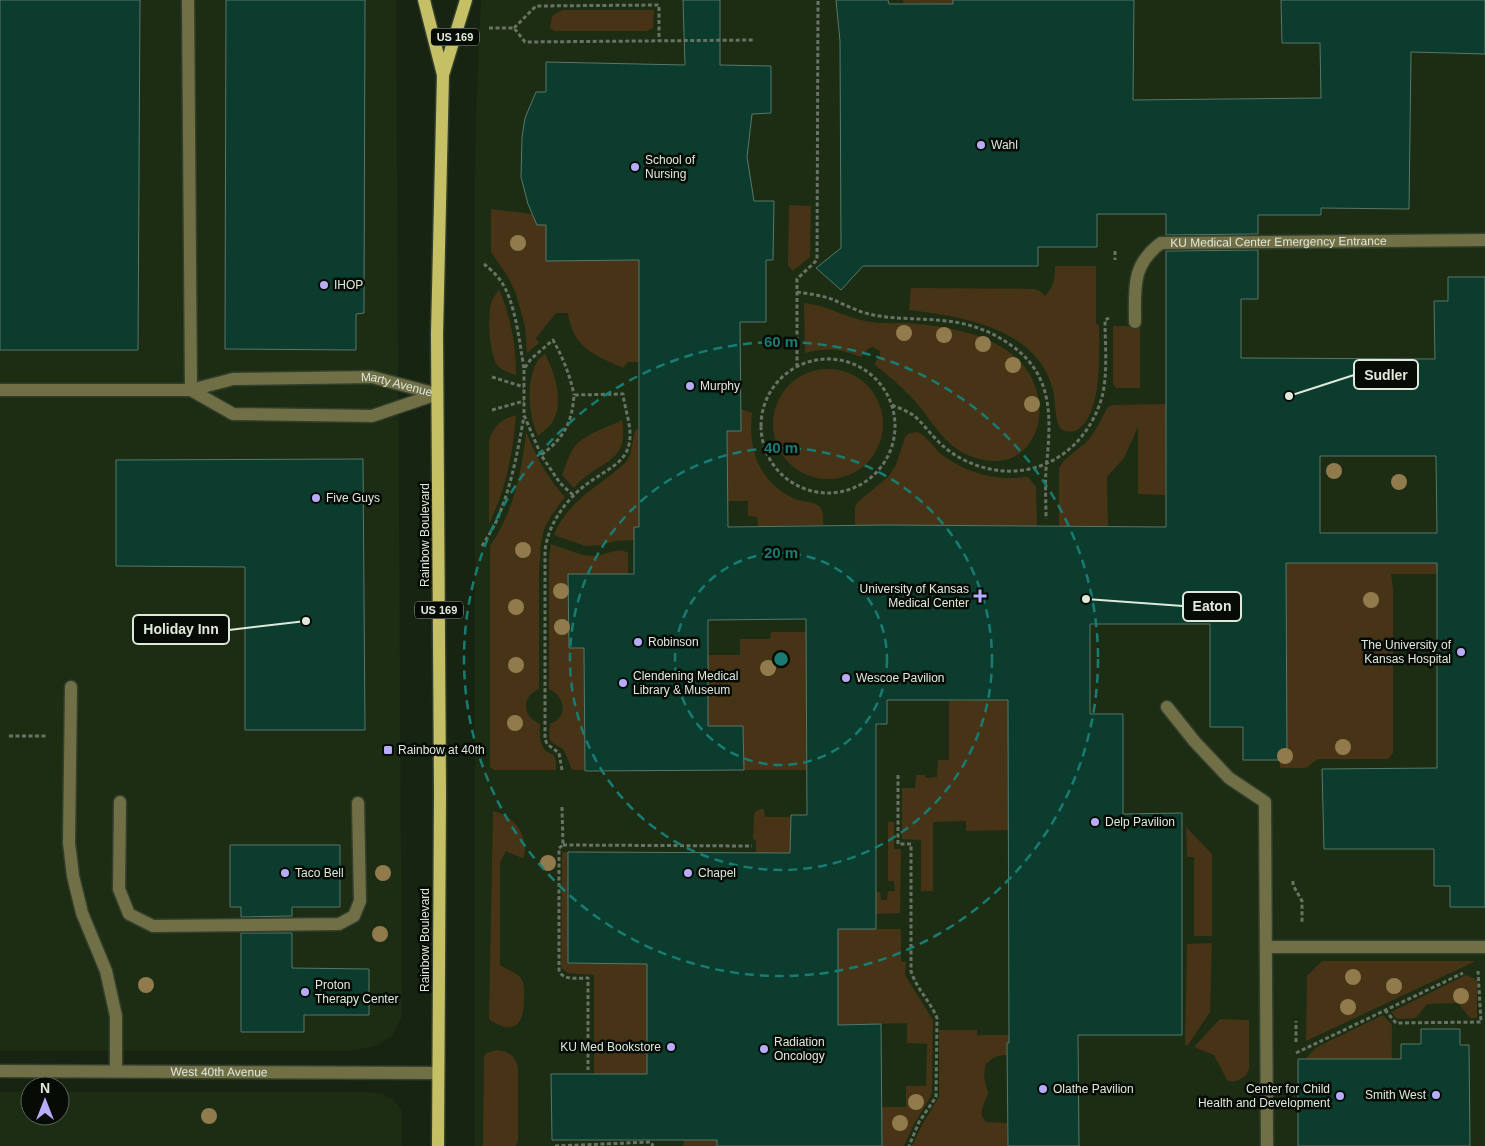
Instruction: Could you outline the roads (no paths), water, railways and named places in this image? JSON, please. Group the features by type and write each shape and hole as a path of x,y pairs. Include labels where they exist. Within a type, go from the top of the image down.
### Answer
{"main road":[{"name":"Rainbow Boulevard","path":"424,0 443,75 437,394 440,783 438,1146"},
{"name":"Rainbow Boulevard","path":"443,75 466,0"}],"street":[{"path":"188,0 191,390"},
{"name":"KU Medical Center Emergency Entrance","path":"1136,322 1137,273 1151,250 1161,242 1485,240"},
{"name":"Marty Avenue","path":"0,390 191,390 234,379 372,377 437,394"},
{"name":"Marty Avenue","path":"191,390 234,414 372,416 437,394"},
{"path":"71,687 69,843 73,876 82,913 106,971 116,1016 116,1071"},
{"path":"1167,707 1195,742 1229,778 1265,802 1267,1146"},
{"path":"120,802 119,889 129,914 153,926 339,924 354,916 360,901 358,803"},
{"path":"1266,947 1485,947"},
{"name":"West 40th Avenue","path":"0,1071 438,1073"}],"place":[{"name":"Wahl","path":"981,145"},
{"name":"School of Nursing","path":"635,167"},
{"name":"IHOP","path":"324,285"},
{"name":"Murphy","path":"690,386"},
{"name":"Sudler","path":"1289,396"},
{"name":"Five Guys","path":"316,498"},
{"name":"University of Kansas Medical Center","path":"980,596"},
{"name":"Eaton","path":"1086,599"},
{"name":"Holiday Inn","path":"306,621"},
{"name":"Robinson","path":"638,642"},
{"name":"The University of Kansas Hospital","path":"1461,652"},
{"name":"Wescoe Pavilion","path":"846,678"},
{"name":"Clendening Medical Library & Museum","path":"623,683"},
{"name":"Rainbow at 40th","path":"388,750"},
{"name":"Delp Pavilion","path":"1095,822"},
{"name":"Taco Bell","path":"285,873"},
{"name":"Chapel","path":"688,873"},
{"name":"Proton Therapy Center","path":"305,992"},
{"name":"KU Med Bookstore","path":"671,1047"},
{"name":"Radiation Oncology","path":"764,1049"},
{"name":"Olathe Pavilion","path":"1043,1089"},
{"name":"Smith West","path":"1436,1095"},
{"name":"Center for Child Health and Development","path":"1340,1096"}]}
